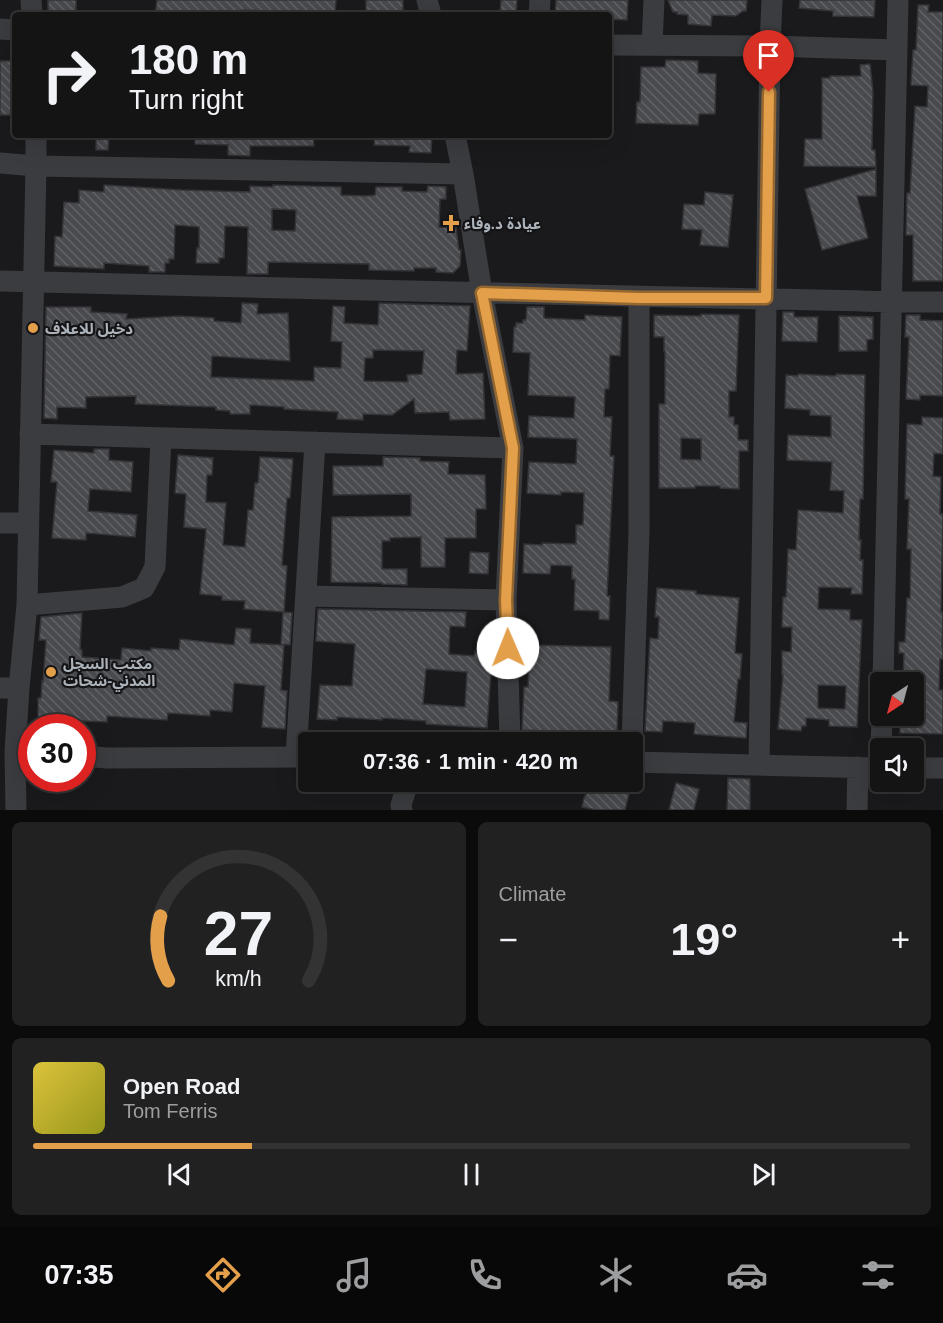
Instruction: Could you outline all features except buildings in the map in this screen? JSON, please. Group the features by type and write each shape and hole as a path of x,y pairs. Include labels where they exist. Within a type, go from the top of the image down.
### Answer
{"street":[{"path":"652,45 654,0"},
{"path":"759,765 772,0"},
{"path":"883,672 897,0"},
{"path":"612,45 897,50"},
{"path":"15,810 15,752 9,688 27,605 36,138"},
{"path":"456,138 482,293 513,448 506,600 510,732"},
{"path":"0,163 36,166 463,174"},
{"path":"0,281 639,298 943,302"},
{"path":"632,732 639,532 639,298"},
{"path":"30,434 513,448"},
{"path":"27,605 122,597 144,588 154,567 161,438"},
{"path":"303,732 306,596 315,442"},
{"path":"0,523 28,523"},
{"path":"306,596 506,600"},
{"path":"96,757 298,757"},
{"path":"643,762 870,768"},
{"path":"857,810 858,767"},
{"path":"924,768 943,768"},
{"path":"402,810 405,792"}],"place":[{"name":"عيادة د.وفاء","path":"451,223"},
{"name":"دخيل للاعلاف","path":"33,328"},
{"name":"مكتب السجل المدني-شحات","path":"51,672"}],"route":[{"path":"508,648 506,600 513,448 482,293 639,298 766,298 769,92"}]}
